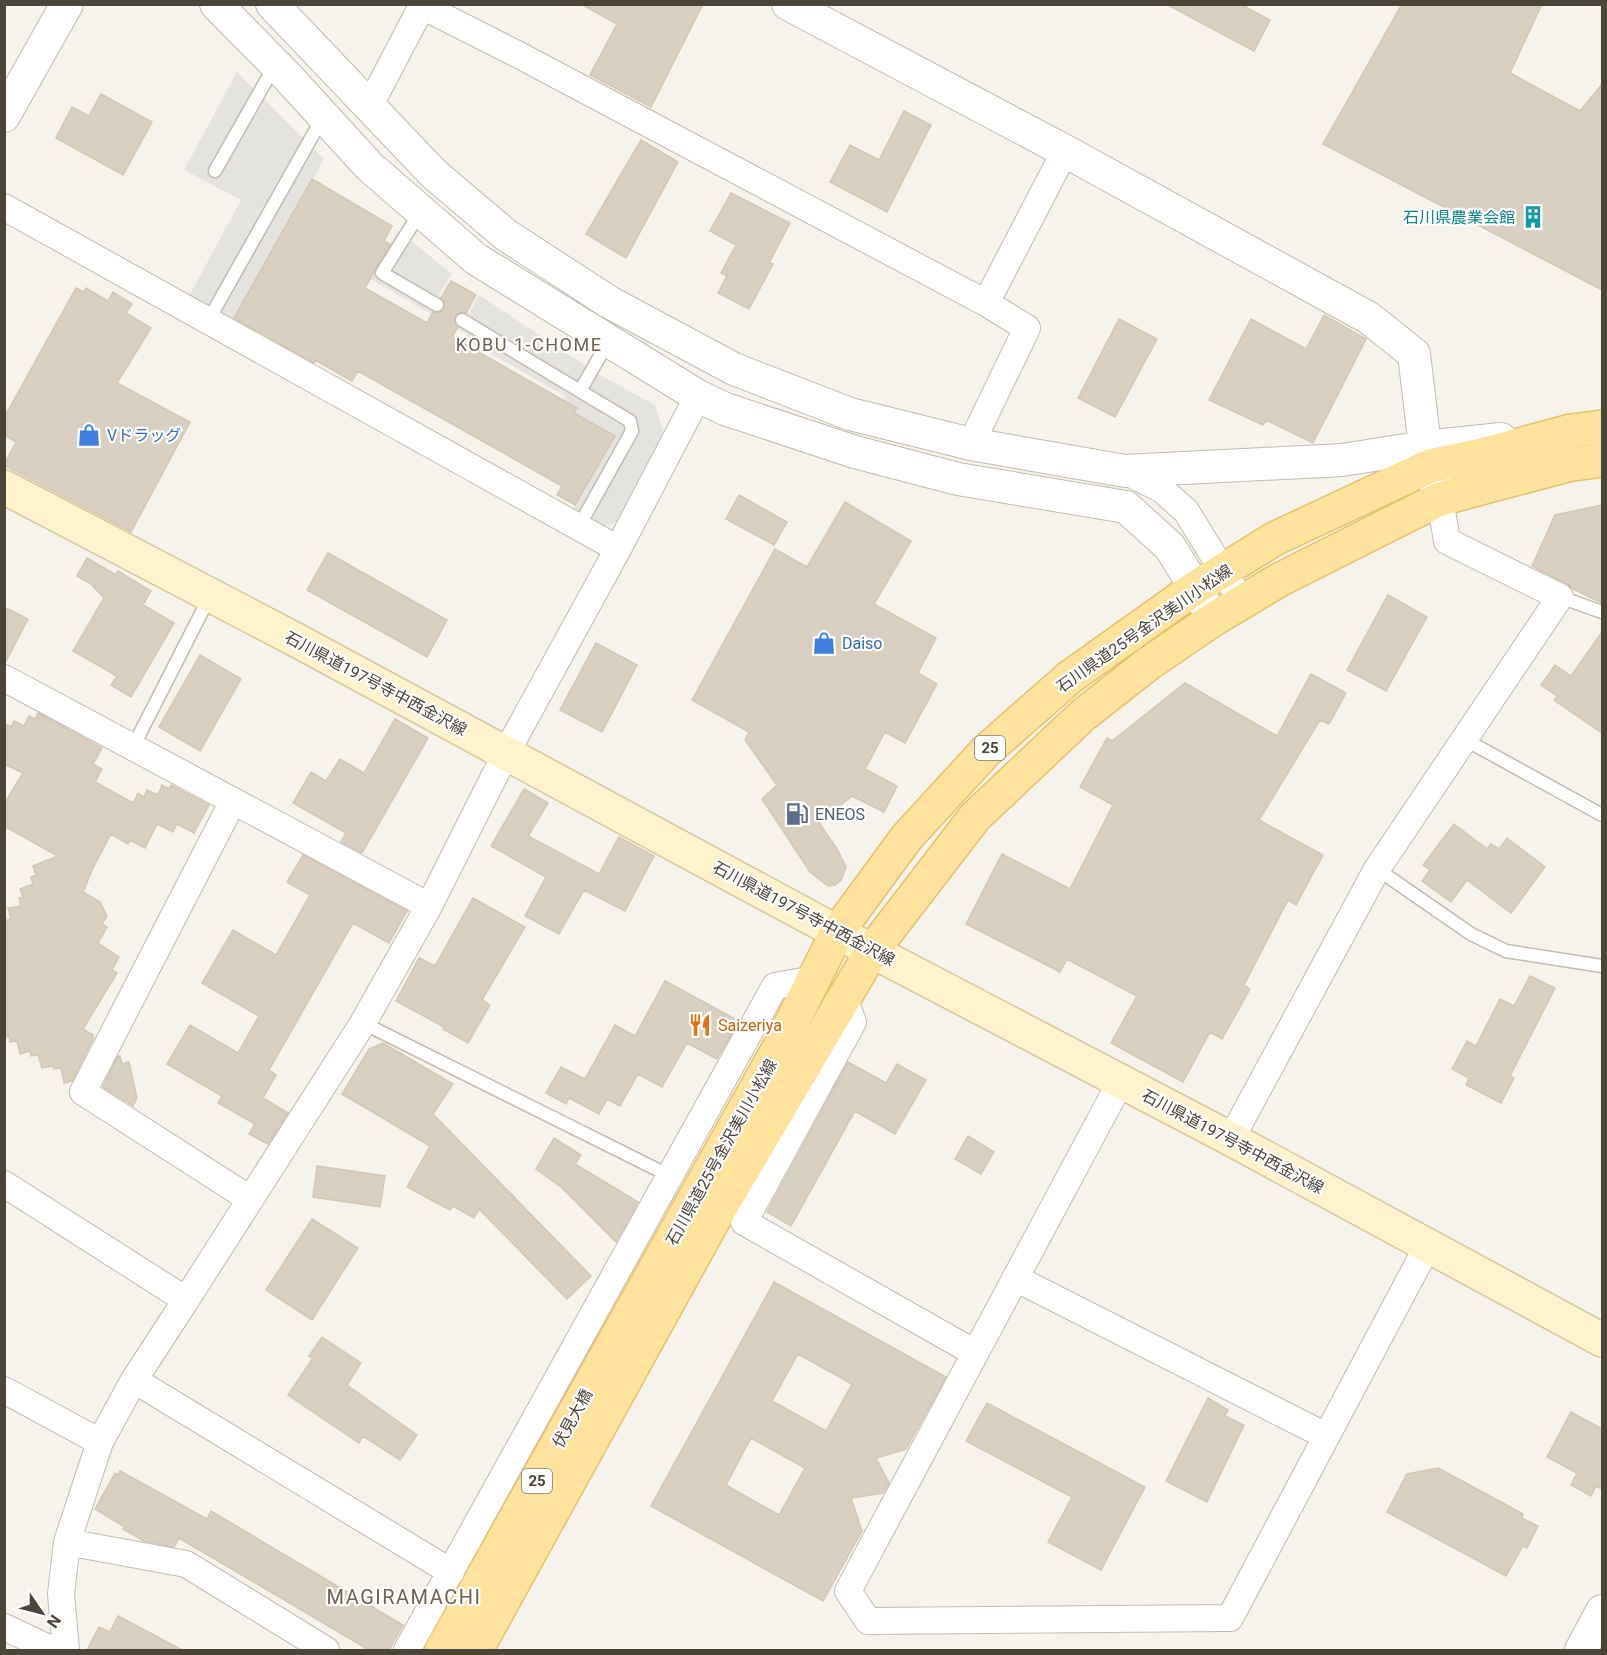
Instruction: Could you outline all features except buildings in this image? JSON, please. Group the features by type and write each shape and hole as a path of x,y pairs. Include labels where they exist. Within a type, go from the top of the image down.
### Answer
{"main road":[{"name":"石川県道25号金沢美川小松線","path":"644,1319 838,931 908,837 986,751 1070,677 1196,588 1274,539 1427,457 1482,455 1587,429"},
{"name":"石川県道25号金沢美川小松線","path":"644,1319 720,1208 872,951 975,817 1083,715 1148,664 1242,602 1279,580 1440,500 1567,465 1602,460"},
{"name":"石川県道197号寺中西金沢線","path":"4,487 506,753 872,951 1231,1139 1602,1340"},
{"name":"伏見大橋","path":"442,1650 644,1319"},
{"name":"伏見大橋","path":"476,1650 644,1319"}],"street":[{"path":"4,116 67,4"},
{"path":"216,4 369,166 476,259 698,396 725,409 855,453 958,479 1126,507 1170,547 1214,619"},
{"path":"272,4 434,174 506,235 609,302 734,369 850,414 971,444 1125,471 1427,457"},
{"path":"788,4 1065,151 1369,318 1414,354 1427,457 1440,500 1447,541 1560,597 1377,869 1231,1139"},
{"path":"369,107 423,5 986,303 1027,328 971,444"},
{"path":"986,303 1065,151"},
{"path":"4,207 618,549"},
{"path":"66,1650 61,1594 68,1542 100,1442 134,1380 363,1023 429,906 506,753 618,549 698,396"},
{"path":"1125,471 1161,489 1186,511 1242,602"},
{"path":"4,678 429,906"},
{"path":"233,801 83,1092 250,1199"},
{"path":"407,1650 775,986 814,979"},
{"path":"844,998 853,1022 744,1222 975,1353"},
{"path":"1121,1081 848,1591 868,1621 1230,1618 1427,1247"},
{"path":"4,1184 186,1300"},
{"path":"1015,1278 1326,1436"},
{"path":"134,1380 451,1572"},
{"path":"4,1390 100,1442"},
{"path":"68,1542 186,1564 326,1650"},
{"path":"1581,1650 1602,1611"},
{"path":"4,1627 53,1650"}],"lane":[{"path":"215,171 275,64"},
{"path":"208,321 323,116"},
{"path":"421,211 382,273 437,305"},
{"path":"462,320 630,421 633,431 579,528"},
{"path":"580,391 609,341"},
{"path":"133,747 210,595"},
{"path":"1560,597 1602,612"},
{"path":"1464,740 1602,815"},
{"path":"1377,869 1471,934 1506,951 1602,966"},
{"path":"363,1023 670,1176"}],"shaded area":[{"path":"237,72 324,159 233,321 189,296 241,200 184,170"},
{"path":"398,230 452,274 439,295 469,313 479,295 598,374 655,405 664,434 616,523 602,527 572,511 614,435 574,413 577,408 564,400 565,396 464,338 467,334 370,279"}],"place":[{"name":"石川県農業会館","path":"1533,217"},
{"name":"Vドラッグ","path":"89,435"},
{"name":"Daiso","path":"824,643"},
{"name":"ENEOS","path":"797,814"},
{"name":"Saizeriya","path":"700,1025"}],"district":[{"name":"KOBU 1-CHOME","path":"529,345"},
{"name":"MAGIRAMACHI","path":"404,1597"}]}
